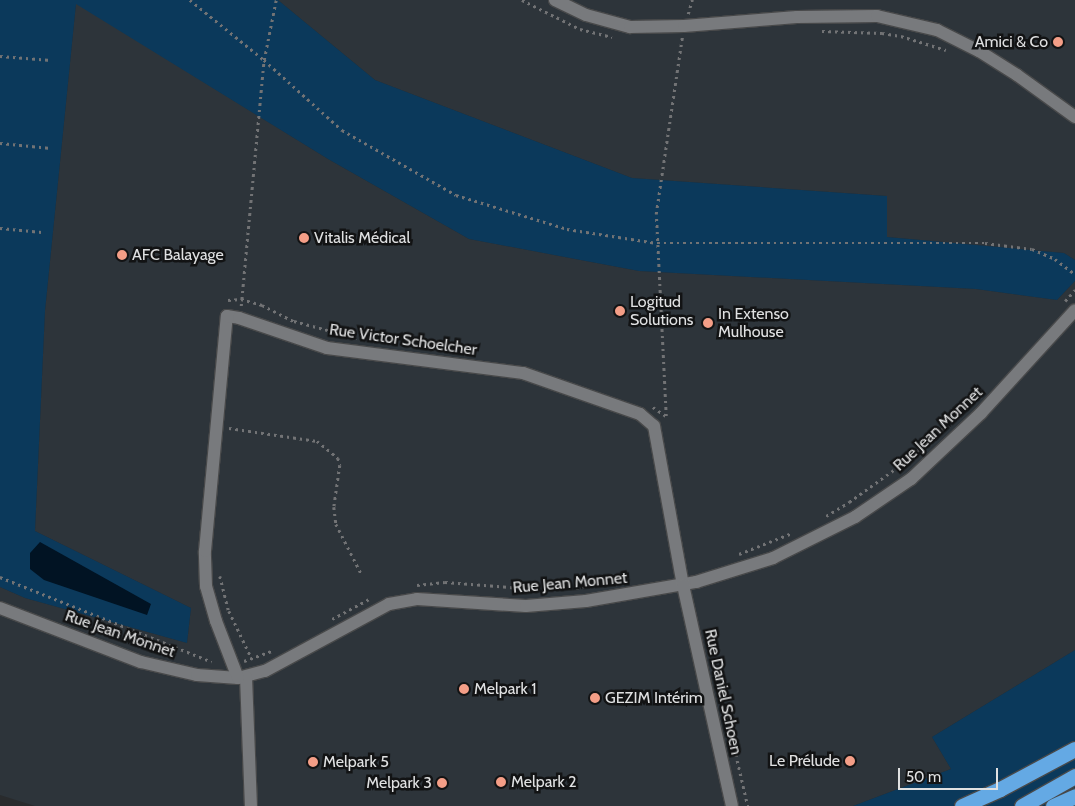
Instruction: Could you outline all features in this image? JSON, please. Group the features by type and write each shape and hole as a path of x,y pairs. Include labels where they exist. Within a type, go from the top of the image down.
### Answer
{"highway":[{"path":"962,806 1000,789 1075,749"},
{"path":"1022,806 1075,776"},
{"path":"1053,806 1075,796"}],"street":[{"path":"555,0 586,15 630,27 684,26 797,17 877,16 937,30 979,51 1017,75 1075,117"},
{"name":"Rue Jean Monnet","path":"0,608 141,662 197,675 242,678 265,671 389,604 417,599 526,606 586,601 683,585 773,558 855,517 911,479 982,413 1075,310"},
{"path":"239,318 227,316 205,551 206,586 216,621 242,678 251,806"},
{"name":"Rue Victor Schoelcher","path":"239,318 326,348 523,373 640,414 654,426 683,585"},
{"name":"Rue Daniel Schoen","path":"683,585 732,806"}],"path":[{"path":"190,0 264,60 342,130 456,195 567,229 657,243 984,243 1032,249 1055,259 1075,274"},
{"path":"239,318 264,60 276,0"},
{"path":"522,0 580,30 613,37"},
{"path":"687,18 692,0"},
{"path":"815,31 882,33 901,36 950,52"},
{"path":"646,402 666,416 656,214 683,32"},
{"path":"672,39 691,38"},
{"path":"0,56 52,60"},
{"path":"0,143 51,148"},
{"path":"0,228 42,232"},
{"path":"1062,304 1075,290"},
{"path":"228,300 241,299 262,305 294,321 366,340"},
{"path":"823,517 849,502 902,464 958,416"},
{"path":"230,422 229,428 317,441 338,458 340,465 334,507 336,524 361,573"},
{"path":"738,554 799,530"},
{"path":"220,575 229,611 252,659"},
{"path":"0,577 219,665 234,664"},
{"path":"716,666 748,806"}],"shaded area":[{"path":"0,0 278,0 375,80 632,178 887,196 887,237 1064,253 1075,260 1075,281 1057,300 976,289 639,271 469,239 328,159 76,4 45,311 35,531 191,608 187,643 25,598 0,587"},
{"path":"278,0 1075,0 1075,260 1064,253 887,237 887,196 632,178 375,80"},
{"path":"76,3 328,159 469,239 639,271 976,289 1057,300 1075,281 1075,650 932,737 951,769 853,806 35,806 0,795 0,587 25,598 187,643 191,608 35,531 45,311"},
{"path":"40,542 151,604 147,615 44,580 30,569 30,553"},
{"path":"1075,650 1075,806 853,806 951,769 932,737"}],"place":[{"name":"Amici & Co","path":"1058,42"},
{"name":"Vitalis Médical","path":"304,238"},
{"name":"AFC Balayage","path":"122,255"},
{"name":"Logitud Solutions","path":"620,311"},
{"name":"In Extenso Mulhouse","path":"708,323"},
{"name":"Melpark 1","path":"464,689"},
{"name":"GEZIM Intérim","path":"595,698"},
{"name":"Le Prélude","path":"850,761"},
{"name":"Melpark 5","path":"313,762"},
{"name":"Melpark 2","path":"501,782"},
{"name":"Melpark 3","path":"442,783"}]}
